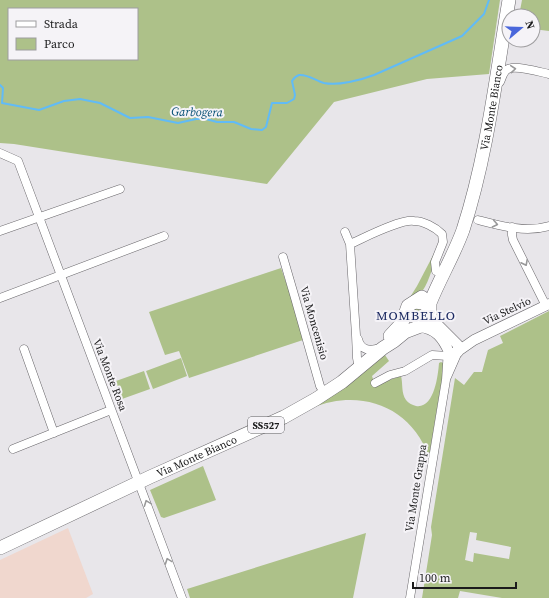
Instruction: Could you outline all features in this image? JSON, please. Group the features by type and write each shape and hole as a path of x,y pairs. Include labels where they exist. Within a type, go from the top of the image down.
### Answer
{"main road":[{"name":"Via Monte Bianco","path":"430,311 430,303 461,234 472,217 473,197 483,156 509,0"},
{"name":"Via Monte Bianco","path":"415,302 421,298 426,291 458,227 472,217"},
{"path":"415,302 423,303 430,311 430,318 424,326 414,326 406,319 405,314 408,306 415,302"},
{"name":"Via Monte Bianco","path":"0,548 138,482 284,417 325,394 359,369 382,348 401,324 405,314"},
{"name":"Via Monte Bianco","path":"382,348 408,330 419,327"}],"street":[{"path":"493,96 504,73 510,68 549,74"},
{"name":"Via Monte Rosa","path":"0,153 18,161 182,598"},
{"path":"0,231 120,189"},
{"path":"472,217 530,230 549,225"},
{"path":"350,244 408,221 415,220 431,226 440,232 443,238 443,242 435,262 436,271"},
{"path":"512,227 513,240 547,305"},
{"path":"345,232 350,244 357,358 359,369"},
{"path":"0,298 164,236"},
{"name":"Via Moncenisio","path":"282,257 296,298 320,386 325,394"},
{"name":"Via Stelvio","path":"458,352 474,340 547,305"},
{"path":"375,382 390,375 405,371 432,356 448,352 452,354 458,352 458,345 434,321 430,311"},
{"path":"419,327 426,328 434,332 445,342 448,352"},
{"path":"356,335 358,343 366,350 371,351 382,348"},
{"path":"450,336 460,341 474,340"},
{"path":"24,349 54,433"},
{"name":"Via Monte Grappa","path":"410,598 445,382 448,352"},
{"name":"Via Monte Grappa","path":"445,382 458,352"},
{"path":"13,449 111,410"}],"shaded area":[{"path":"68,528 93,594 86,598 0,598 0,560"}],"green space":[{"path":"0,0 500,0 489,74 427,79 334,102 267,184 0,143"},
{"path":"522,0 549,0 549,31 541,30 541,8 520,8"},
{"path":"439,244 432,270 423,290 420,294 407,302 417,286"},
{"path":"281,268 306,339 189,378 179,351 165,355 149,312"},
{"path":"415,307 424,311 424,318 418,322 412,319 411,312"},
{"path":"549,311 549,598 502,598 460,591 458,598 422,598 432,535 431,527 455,378 464,385 474,372 482,372 488,350 503,343 500,336","holes":["470,532 477,533 476,540 511,547 509,559 474,553 473,562 465,560"]},
{"path":"385,355 389,361 372,376 375,385 401,376 404,397 409,403 416,406 422,406 431,397 438,376 439,363 443,363 442,379 429,457 421,439 410,425 397,414 382,406 365,401 348,400 330,402 312,408"},
{"path":"181,358 187,376 153,389 146,371"},
{"path":"144,371 150,389 122,399 116,381"},
{"path":"203,466 216,500 164,518 161,517 150,490"},
{"path":"366,533 353,598 190,598 187,589"}],"waterway":[{"name":"Garbogera","path":"0,85 3,88 2,103 39,110 64,101 80,99 100,103 130,118 148,117 178,123 196,119 206,119 217,122 234,122 251,129 262,130 266,127 272,103 287,103 294,99 295,95 292,81 297,76 302,75 324,83 336,84 356,81 374,75 462,36 484,14 489,0"}],"district":[{"name":"MOMBELLO","path":"416,315"}]}
